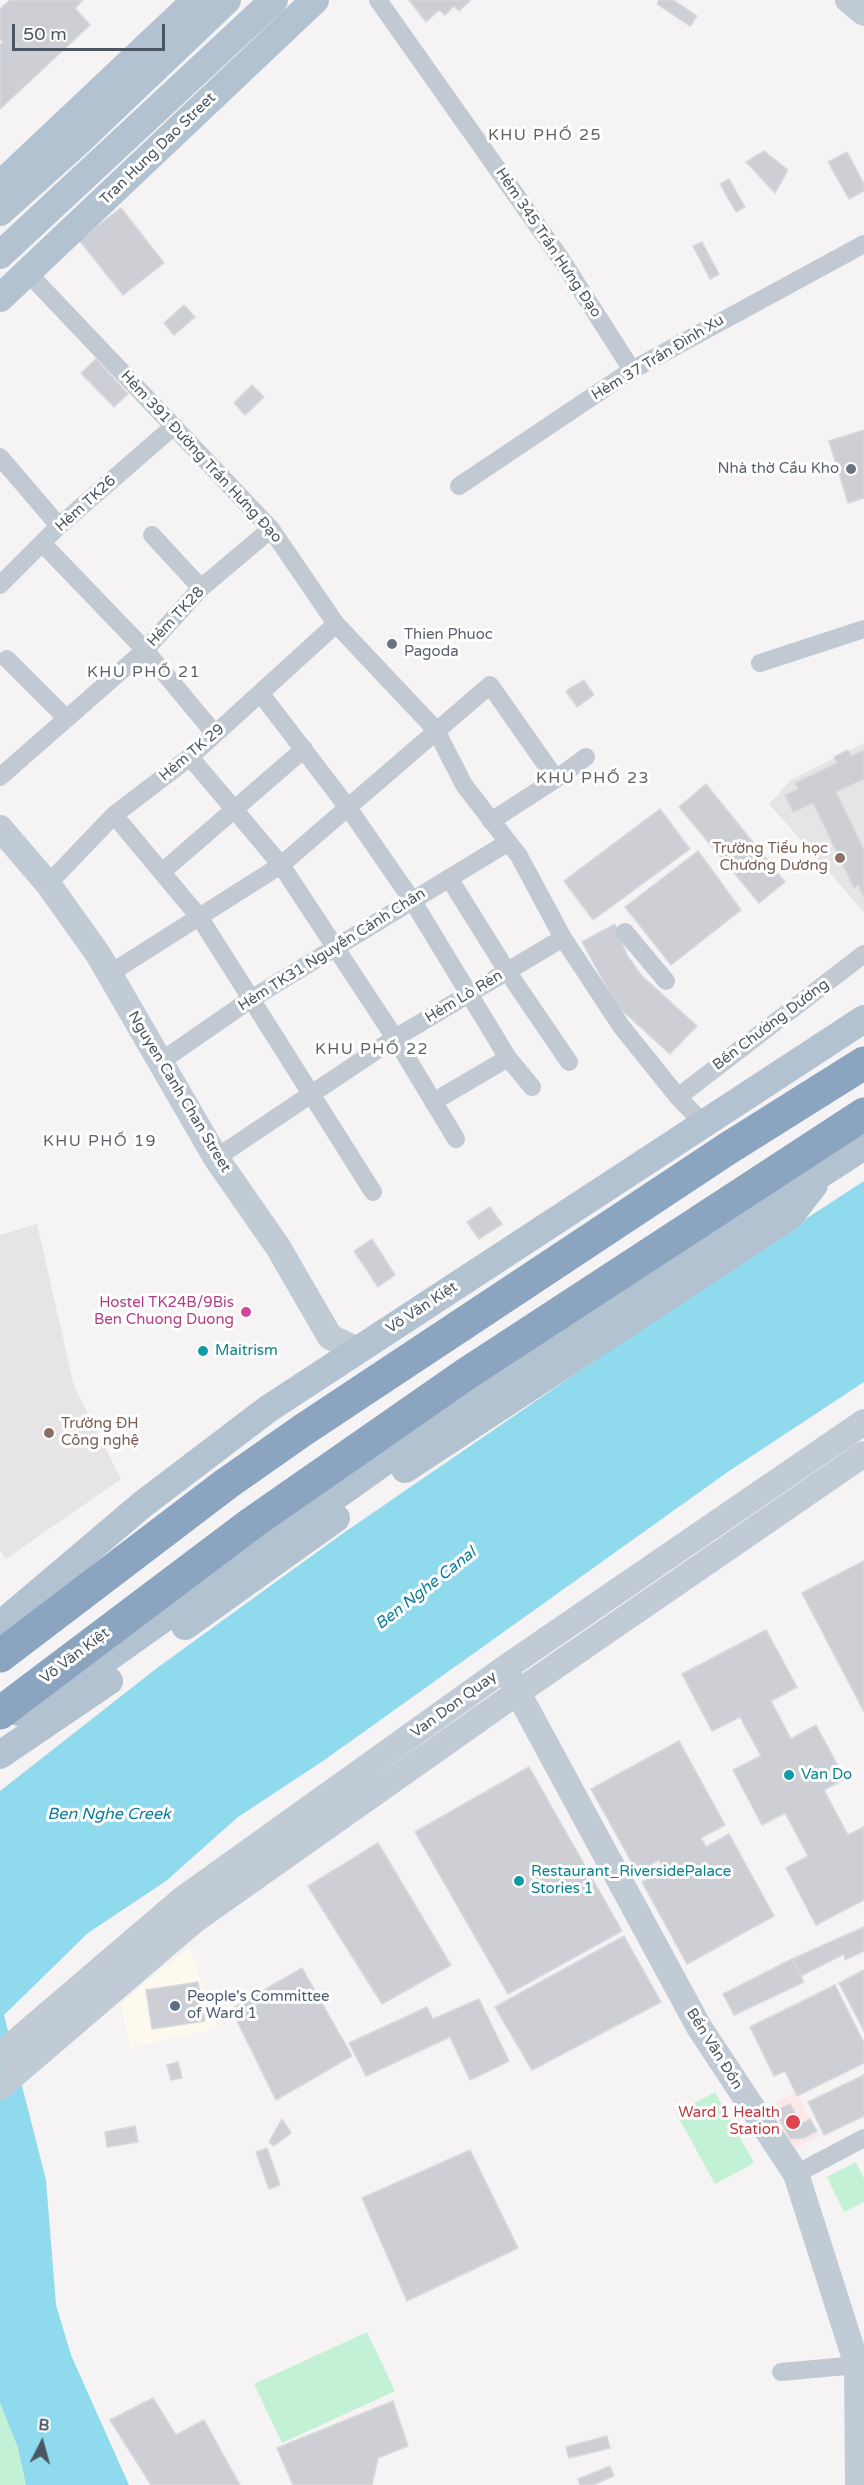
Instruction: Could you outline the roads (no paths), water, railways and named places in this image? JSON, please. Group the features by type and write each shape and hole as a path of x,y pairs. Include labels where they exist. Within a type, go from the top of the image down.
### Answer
{"highway":[{"path":"0,1656 226,1484 303,1430 727,1149 864,1063"},
{"name":"Võ Văn Kiệt","path":"0,1713 252,1523 427,1401 864,1114"}],"main road":[{"path":"156,53 196,0"},
{"path":"6,194 156,53 227,0"},
{"name":"Tran Hung Dao Street","path":"3,252 274,0"},
{"name":"Tran Hung Dao Street","path":"0,298 315,0"},
{"path":"848,0 864,13"},
{"path":"184,83 205,104"},
{"path":"92,114 142,165"},
{"path":"3,252 28,273"},
{"name":"Nguyen Canh Chan Street","path":"0,828 48,884 109,974 216,1158 278,1247 330,1337"},
{"name":"Võ Văn Kiệt","path":"0,1625 201,1458 325,1371 705,1125 864,1019"},
{"name":"Võ Văn Kiệt","path":"0,1722 71,1684 488,1388 864,1146"},
{"name":"Võ Văn Kiệt","path":"0,1755 68,1710 402,1471 790,1216 829,1167"},
{"path":"325,1371 330,1337 358,1350"},
{"name":"Van Don Quay","path":"0,2055 58,2007 505,1668 864,1422"},
{"name":"Van Don Quay","path":"0,2087 75,2026 190,1909 517,1693 864,1454"},
{"name":"Bến Vân Đồn","path":"505,1668 699,2028 796,2175 857,2365 858,2485"}],"street":[{"name":"Hẻm 345 Trần Hưng Ðạo","path":"378,0 561,259 632,370"},
{"name":"Hẻm 37 Trần Ðình Xu","path":"459,486 632,370 864,244"},
{"name":"Hẻm 391 Đường Trần Hưng Ðạo","path":"28,273 271,529 336,624 436,730 464,785 519,856 563,938 621,1026 678,1096 705,1125"},
{"name":"Hẻm TK26","path":"0,585 59,526 174,426"},
{"path":"0,457 59,526"},
{"name":"Hẻm TK28","path":"0,777 145,650 201,588 271,529"},
{"path":"152,535 201,588"},
{"path":"43,544 145,650 216,734"},
{"name":"Hẻm TK 29","path":"48,884 114,815 190,757 336,624"},
{"path":"760,663 864,629"},
{"path":"7,659 66,718"},
{"path":"109,974 281,865 349,809 436,730 490,685 556,779"},
{"path":"261,694 349,809 412,900 508,1058 532,1087"},
{"path":"162,872 304,749"},
{"path":"190,757 281,865 395,1038 456,1139"},
{"path":"491,821 586,757"},
{"path":"114,815 200,918 372,1192"},
{"name":"Hẻm TK31 Nguyễn Cảnh Chân","path":"160,1062 251,999 507,843"},
{"path":"449,878 507,971 569,1062"},
{"path":"625,932 666,981"},
{"name":"Hẻm Lò Rèn","path":"216,1158 395,1038 563,938"},
{"name":"Bến Chương Dương","path":"678,1096 864,954"},
{"path":"433,1102 508,1058"},
{"path":"796,2175 864,2138"},
{"path":"781,2372 857,2365"}],"water":[{"name":"Ben Nghe Creek","path":"864,1181 864,1382 729,1471 323,1761 238,1817 166,1881 88,1933 4,2015 46,2180 56,2305 71,2355 129,2485 26,2485 18,2448 0,2403 0,1791 157,1668 342,1534 718,1276"}],"place":[{"name":"Nhà thờ Cầu Kho","path":"851,469"},
{"name":"Thien Phuoc Pagoda","path":"392,644"},
{"name":"Trường Tiểu học Chương Dương","path":"840,858"},
{"name":"Hostel TK24B/9Bis Ben Chuong Duong","path":"246,1312"},
{"name":"Maitrism","path":"203,1351"},
{"name":"Trường ĐH Công nghệ","path":"49,1433"},
{"name":"Van Do","path":"789,1775"},
{"name":"Restaurant_RiversidePalace Stories 1","path":"519,1881"},
{"name":"People's Committee of Ward 1","path":"175,2006"},
{"name":"Ward 1 Health Station","path":"793,2122"}],"district":[{"name":"KHU PHỐ 25","path":"545,136"},
{"name":"KHU PHỐ 21","path":"144,673"},
{"name":"KHU PHỐ 23","path":"593,779"},
{"name":"KHU PHỐ 22","path":"372,1050"},
{"name":"KHU PHỐ 19","path":"100,1142"}],"water label":[{"name":"Ben Nghe Canal","path":"426,1589"}]}
